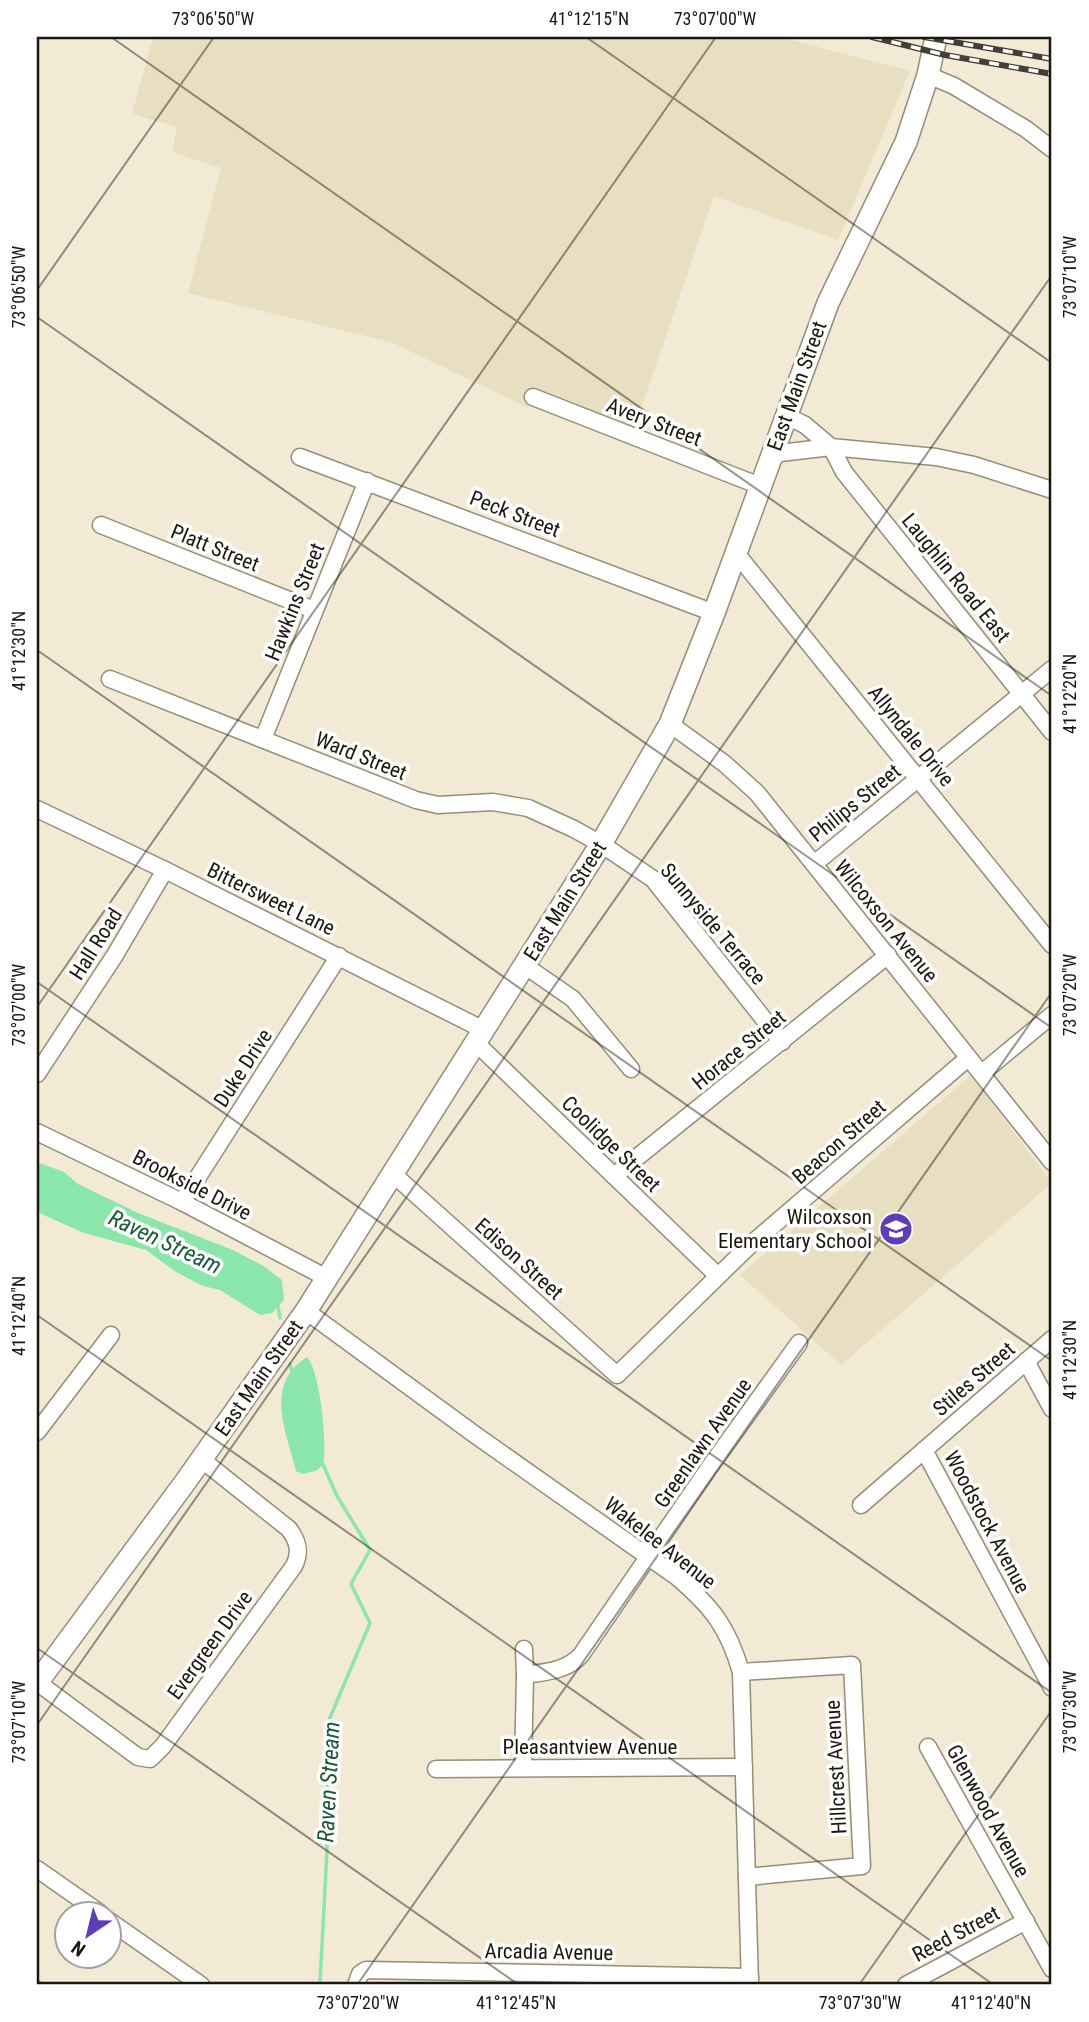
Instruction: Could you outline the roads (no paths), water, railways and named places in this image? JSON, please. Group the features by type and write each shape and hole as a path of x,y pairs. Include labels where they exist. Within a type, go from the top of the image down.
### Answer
{"main road":[{"name":"East Main Street","path":"39,1675 201,1459 306,1311 601,844 670,724 714,613 828,303 906,142 928,75 936,37"}],"street":[{"path":"928,75 954,86 1026,129 1052,149"},
{"name":"Avery Street","path":"533,397 760,486"},
{"path":"785,415 805,425 831,447"},
{"path":"769,460 790,450 831,447 936,457 974,465 1052,490"},
{"name":"Laughlin Road East","path":"831,447 844,472 1052,732"},
{"name":"Peck Street","path":"300,457 714,613"},
{"name":"Hawkins Street","path":"262,739 367,481"},
{"name":"Platt Street","path":"101,525 314,610"},
{"name":"Allyndale Drive","path":"736,553 1052,945"},
{"name":"Philips Street","path":"814,864 1052,669"},
{"name":"Ward Street","path":"110,679 416,800 438,805 493,802 528,808 601,844"},
{"name":"Wilcoxson Avenue","path":"670,724 748,784 1052,1162"},
{"name":"Bittersweet Lane","path":"37,809 339,956 480,1036"},
{"name":"Sunnyside Terrace","path":"601,844 653,879 782,1042"},
{"name":"Hall Road","path":"37,1074 116,955 165,870"},
{"name":"Horace Street","path":"614,1175 888,955"},
{"name":"Duke Drive","path":"182,1202 339,956"},
{"path":"524,965 573,999 631,1069"},
{"path":"982,1073 1052,1015"},
{"name":"Coolidge Street","path":"480,1036 614,1175 717,1275"},
{"name":"Beacon Street","path":"617,1375 717,1275 968,1058"},
{"name":"Brookside Drive","path":"37,1132 182,1202 327,1278"},
{"name":"Edison Street","path":"393,1174 617,1375"},
{"name":"Wakelee Avenue","path":"306,1311 474,1434 650,1557 688,1587 717,1617 730,1638 741,1672 750,1981"},
{"path":"37,1432 111,1335"},
{"name":"Stiles Street","path":"861,1506 1052,1339"},
{"name":"Greenlawn Avenue","path":"525,1675 559,1670 575,1662 799,1343"},
{"path":"1026,1361 1052,1409"},
{"name":"Woodstock Avenue","path":"924,1450 1052,1688"},
{"name":"Evergreen Drive","path":"39,1675 138,1757 150,1759 163,1746 294,1566 298,1555 296,1542 289,1529 201,1459"},
{"path":"523,1768 524,1648"},
{"name":"Hillcrest Avenue","path":"741,1672 852,1665 862,1866 747,1877"},
{"name":"Glenwood Avenue","path":"928,1746 1052,1969"},
{"name":"Pleasantview Avenue","path":"436,1769 744,1767"},
{"path":"37,1869 80,1899"},
{"name":"Reed Street","path":"906,1985 1026,1920"},
{"path":"122,1930 201,1985"},
{"name":"Arcadia Avenue","path":"356,1985 360,1974 366,1970 750,1981"}],"water":[{"path":"37,1162 64,1172 78,1184 138,1213 233,1250 262,1265 282,1280 284,1300 272,1313 260,1315 220,1290 203,1286 176,1272 146,1250 84,1233 37,1212"},
{"path":"307,1357 312,1365 319,1392 324,1426 324,1456 323,1465 316,1471 302,1474 296,1471 288,1441 282,1395 285,1381 294,1368"}],"waterway":[{"name":"Raven Stream","path":"278,1306 280,1318"},
{"name":"Raven Stream","path":"290,1364 293,1375"},
{"name":"Raven Stream","path":"320,1983 327,1850 329,1720 370,1623 351,1584 370,1550 337,1496 322,1462"}],"railway":[{"path":"872,37 945,55 1052,74"},
{"path":"924,37 1052,59"}],"place":[{"name":"Wilcoxson Elementary School","path":"896,1229"}]}
